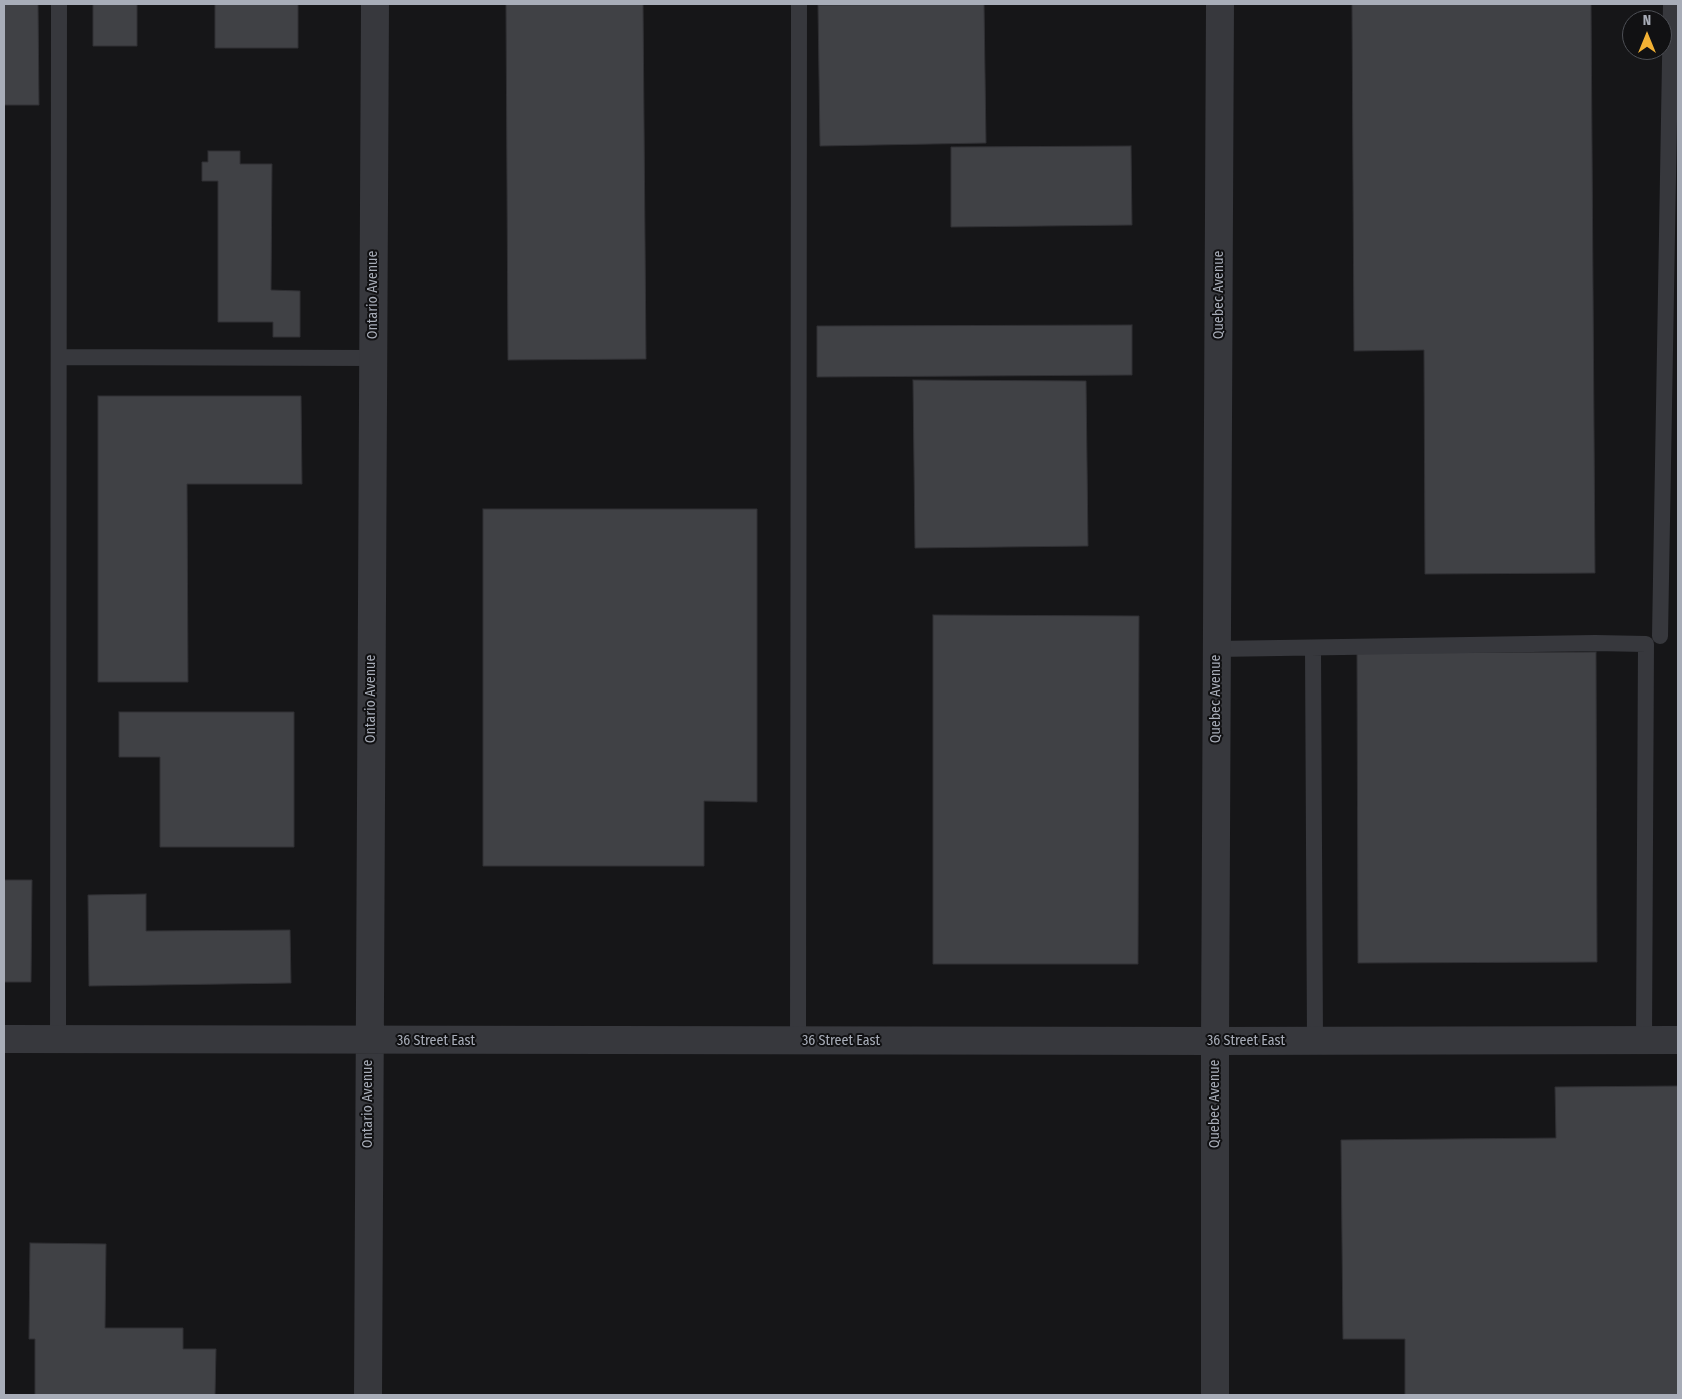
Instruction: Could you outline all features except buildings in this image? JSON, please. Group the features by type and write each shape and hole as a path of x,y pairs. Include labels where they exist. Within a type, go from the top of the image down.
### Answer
{"street":[{"name":"Ontario Avenue","path":"368,1395 368,1040 375,4"},
{"name":"Quebec Avenue","path":"1215,1395 1214,1041 1220,4"},
{"name":"36 Street East","path":"4,1039 1678,1040"}],"lane":[{"path":"58,1039 59,4"},
{"path":"798,1040 799,4"},
{"path":"1660,636 1671,4"},
{"path":"60,357 373,358"},
{"path":"1216,649 1595,643 1646,644 1644,1040"},
{"path":"1313,648 1315,1041"}]}
